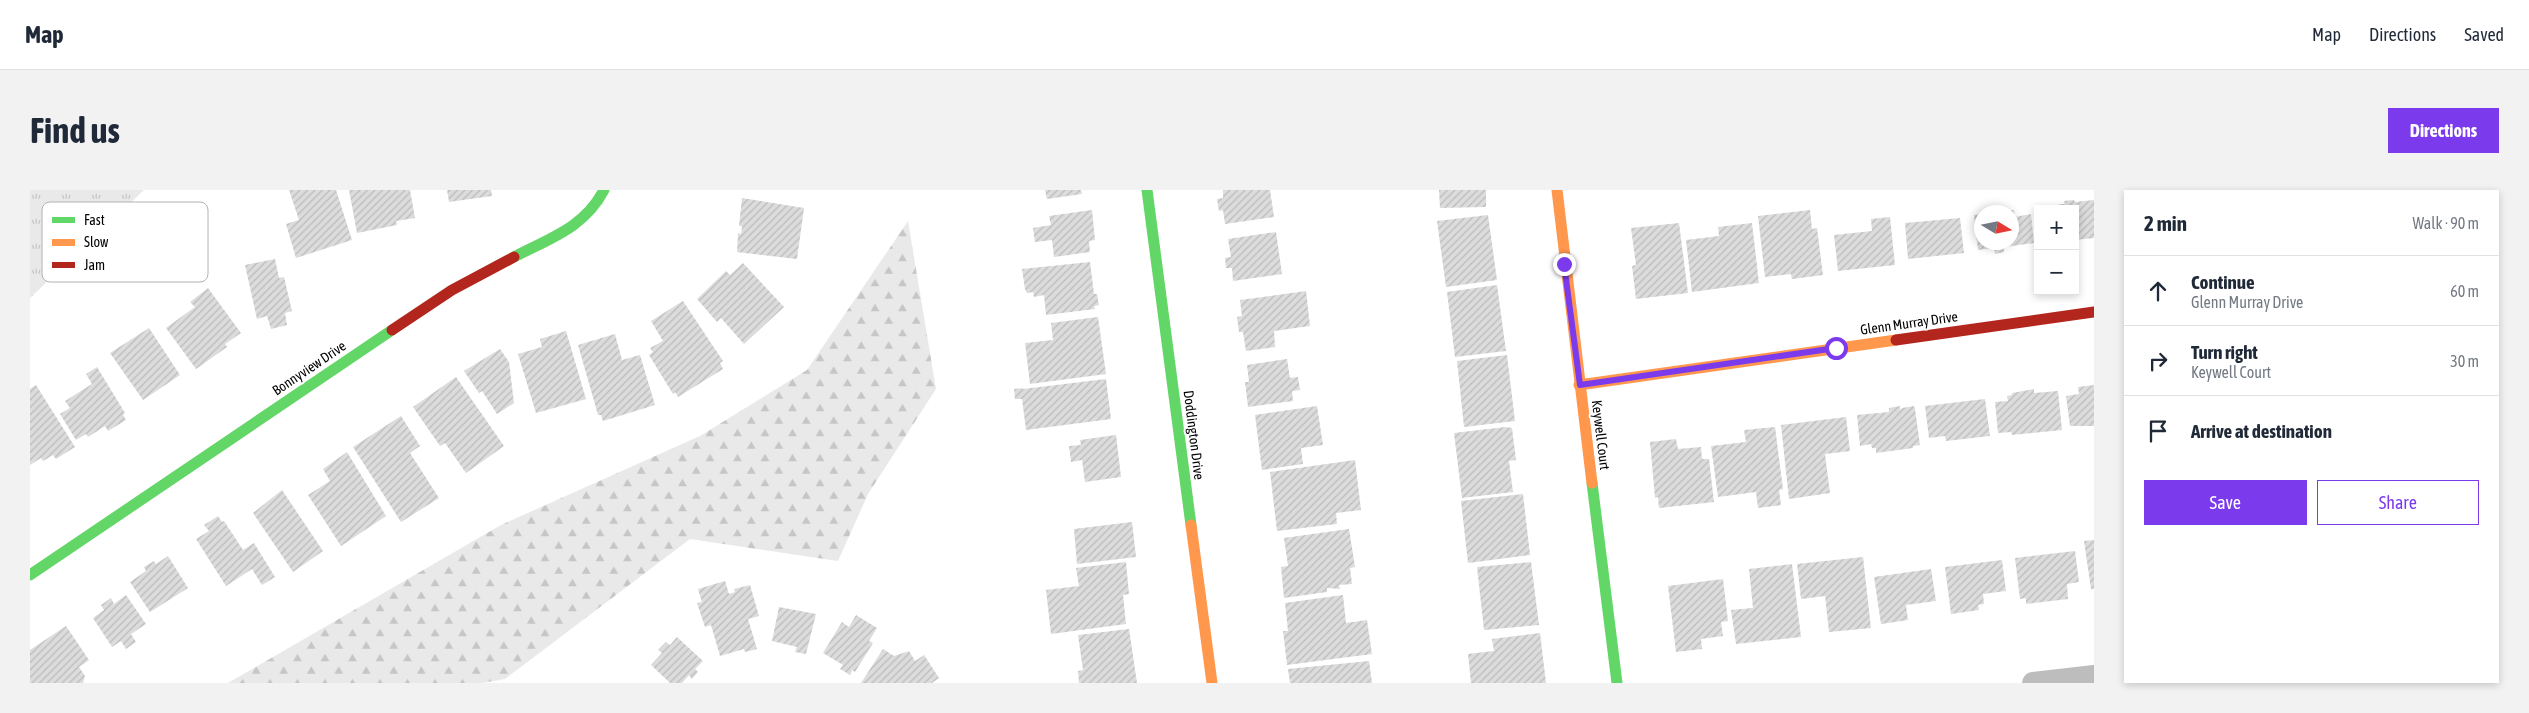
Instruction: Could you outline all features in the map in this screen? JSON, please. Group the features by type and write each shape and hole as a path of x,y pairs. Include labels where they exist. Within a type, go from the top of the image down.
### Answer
{"street":[{"name":"Bonnyview Drive","path":"30,575 452,290 580,222 595,208 604,190"},
{"name":"Doddington Drive","path":"1147,190 1212,683"},
{"name":"Keywell Court","path":"1557,190 1564,264 1617,683"},
{"name":"Glenn Murray Drive","path":"1580,385 2094,312"},
{"path":"2032,683 2094,676"}],"green space":[{"path":"30,190 144,190 131,202 42,202 42,282 47,282 30,298"},
{"path":"908,221 936,389 868,494 838,561 690,539 505,679 482,683 228,683 501,525 700,436 807,370"}],"building":[{"path":"289,190 336,190 352,240 296,258 286,224 299,220"},
{"path":"349,190 410,190 415,218 396,221 397,225 357,233"},
{"path":"447,190 491,190 492,196 449,202"},
{"path":"1045,190 1081,190 1082,194 1047,199"},
{"path":"1223,190 1270,190 1274,217 1225,224 1223,210 1219,211 1217,199 1223,198"},
{"path":"1439,190 1486,190 1486,207 1440,208"},
{"path":"742,198 804,208 797,259 737,252 738,233 741,234 742,226 739,226"},
{"path":"2094,200 2094,238 2079,240 2079,205 2059,205 2065,204 2064,201"},
{"path":"1092,210 1095,240 1089,241 1090,252 1054,257 1052,240 1035,242 1033,228 1051,225 1049,216"},
{"path":"1810,210 1812,229 1817,228 1823,275 1792,279 1791,274 1765,277 1758,216"},
{"path":"2031,214 2034,243 2019,245 2019,216"},
{"path":"1488,215 1497,280 1446,287 1437,221"},
{"path":"1890,217 1895,265 1838,271 1834,235 1872,231 1871,219"},
{"path":"1960,218 1964,253 1908,259 1905,223"},
{"path":"1679,223 1688,293 1636,299 1632,266 1636,265 1631,228"},
{"path":"1752,223 1759,283 1692,292 1686,240 1719,236 1718,227"},
{"path":"1276,232 1282,274 1233,281 1232,268 1226,268 1225,258 1231,257 1228,239"},
{"path":"1994,250 2004,250 2004,252 1995,254"},
{"path":"275,259 279,278 284,277 292,311 285,313 287,325 271,329 267,316 257,319 245,265"},
{"path":"1090,262 1094,294 1097,294 1099,305 1094,306 1095,309 1046,315 1044,295 1034,297 1033,292 1027,293 1025,289 1022,269"},
{"path":"743,263 784,307 744,344 721,318 717,322 697,299 726,271 730,275"},
{"path":"1497,285 1506,351 1455,357 1447,292"},
{"path":"208,288 241,333 225,344 227,347 196,369 166,328 195,307 190,302"},
{"path":"1306,291 1310,326 1274,331 1275,347 1246,351 1243,332 1239,332 1237,317 1242,316 1240,300"},
{"path":"683,301 723,361 720,363 723,369 678,397 675,392 673,394 649,355 653,352 650,348 663,341 651,321"},
{"path":"1098,317 1106,374 1030,384 1025,343 1053,340 1051,323"},
{"path":"149,328 180,375 143,400 110,353"},
{"path":"566,331 586,399 536,413 518,354 542,347 540,339"},
{"path":"615,334 622,360 640,355 655,405 603,421 601,415 598,415 578,345"},
{"path":"500,349 509,362 514,403 497,414 482,391 479,393 464,371"},
{"path":"1507,355 1515,421 1464,427 1457,361"},
{"path":"1287,359 1290,378 1298,377 1300,390 1292,391 1293,401 1248,407 1245,382 1249,382 1247,365"},
{"path":"97,367 125,413 123,415 126,420 108,431 105,426 88,437 86,434 76,440 60,414 70,408 65,401 92,384 86,374"},
{"path":"456,377 504,446 466,473 445,443 440,446 413,407"},
{"path":"1106,379 1111,419 1026,430 1022,399 1015,399 1014,389"},
{"path":"36,385 75,447 56,459 53,455 43,461 41,458 30,465 30,389"},
{"path":"2094,385 2094,426 2070,426 2066,396 2079,394 2078,387"},
{"path":"2034,389 2034,393 2058,391 2062,430 2012,435 2011,432 1998,433 1995,402 2008,401 2007,396 2012,395 2012,393"},
{"path":"1985,399 1990,436 1946,441 1945,436 1929,438 1925,406"},
{"path":"1317,406 1323,445 1301,448 1303,464 1262,470 1255,415"},
{"path":"1900,406 1900,410 1914,406 1920,445 1913,446 1913,448 1876,453 1876,448 1872,448 1871,444 1860,446 1857,415 1889,412 1889,408"},
{"path":"401,416 420,446 410,453 439,498 401,522 353,447"},
{"path":"1846,417 1850,451 1825,454 1830,493 1789,499 1781,425"},
{"path":"1505,427 1512,428 1516,460 1509,461 1513,492 1462,498 1454,433"},
{"path":"1775,427 1783,489 1779,490 1781,505 1758,508 1756,492 1718,497 1711,446 1746,442 1744,430"},
{"path":"1116,435 1121,477 1085,482 1082,460 1071,462 1069,446 1081,445 1080,440"},
{"path":"1676,439 1678,449 1701,447 1702,459 1709,459 1714,502 1659,508 1658,497 1655,498 1650,442"},
{"path":"347,452 386,516 341,546 308,495 330,481 323,469"},
{"path":"1355,460 1361,510 1336,513 1337,524 1277,531 1270,472"},
{"path":"282,490 323,551 293,572 253,513"},
{"path":"1523,494 1530,555 1468,563 1461,501"},
{"path":"218,516 222,522 224,521 243,550 254,543 275,577 262,585 252,569 226,586 196,539 209,531 204,525"},
{"path":"1132,522 1136,557 1077,564 1074,529"},
{"path":"1349,529 1355,567 1350,568 1352,584 1339,585 1340,589 1327,588 1327,592 1284,598 1281,567 1288,566 1284,538"},
{"path":"2094,540 2094,589 2091,589 2084,541"},
{"path":"2075,551 2079,582 2067,584 2068,599 2026,604 2026,598 2020,599 2015,558"},
{"path":"168,556 188,588 150,612 130,582 146,571 144,567 154,561 156,564"},
{"path":"1863,557 1871,628 1829,632 1825,596 1801,599 1797,564"},
{"path":"2002,560 2006,591 1983,594 1984,604 1978,605 1979,610 1951,614 1945,567"},
{"path":"1126,562 1129,594 1123,595 1126,624 1051,634 1046,590 1079,586 1076,568"},
{"path":"1531,562 1539,625 1484,630 1477,567"},
{"path":"1792,564 1801,637 1736,644 1731,610 1753,608 1749,569"},
{"path":"1931,569 1936,601 1906,605 1908,620 1881,624 1874,577"},
{"path":"1723,579 1728,621 1721,622 1723,636 1701,639 1702,649 1676,652 1668,586"},
{"path":"725,581 729,594 735,592 734,589 750,585 759,616 748,619 757,649 745,652 744,649 720,656 711,625 705,627 697,603 702,602 698,589"},
{"path":"126,595 146,624 131,634 136,642 126,649 121,641 112,647 93,618 104,610 101,605 111,598 114,604"},
{"path":"1343,595 1346,623 1367,620 1372,654 1287,665 1283,631 1288,631 1285,603"},
{"path":"779,607 816,614 806,654 795,652 797,647 772,641"},
{"path":"856,615 877,628 869,641 873,643 855,672 852,670 850,675 840,669 843,665 823,653 842,622 849,627"},
{"path":"66,626 89,660 79,667 85,676 83,683 30,683 30,650"},
{"path":"1129,629 1137,683 1079,683 1078,671 1083,670 1078,635"},
{"path":"1540,633 1546,683 1471,683 1468,654 1494,651 1492,639"},
{"path":"677,637 703,661 695,669 698,672 692,679 689,675 682,683 670,683 651,665 662,653 658,650 666,642 670,645"},
{"path":"883,649 894,656 909,651 915,661 924,655 939,678 932,683 861,683"},
{"path":"1369,661 1372,683 1290,683 1288,669"}],"traffic: fast":[{"path":"514,257 565,231 576,223 587,214 604,190"},
{"path":"1147,190 1191,525"},
{"path":"30,575 392,330"},
{"path":"1592,483 1617,683"}],"traffic: slow":[{"path":"1557,190 1592,483"},
{"path":"1579,385 1896,340"},
{"path":"1191,525 1212,683"}],"traffic: jam":[{"path":"392,330 452,290 514,257"},
{"path":"1896,340 2094,312"}],"route":[{"path":"1564,264 1580,385 1836,348"}]}
